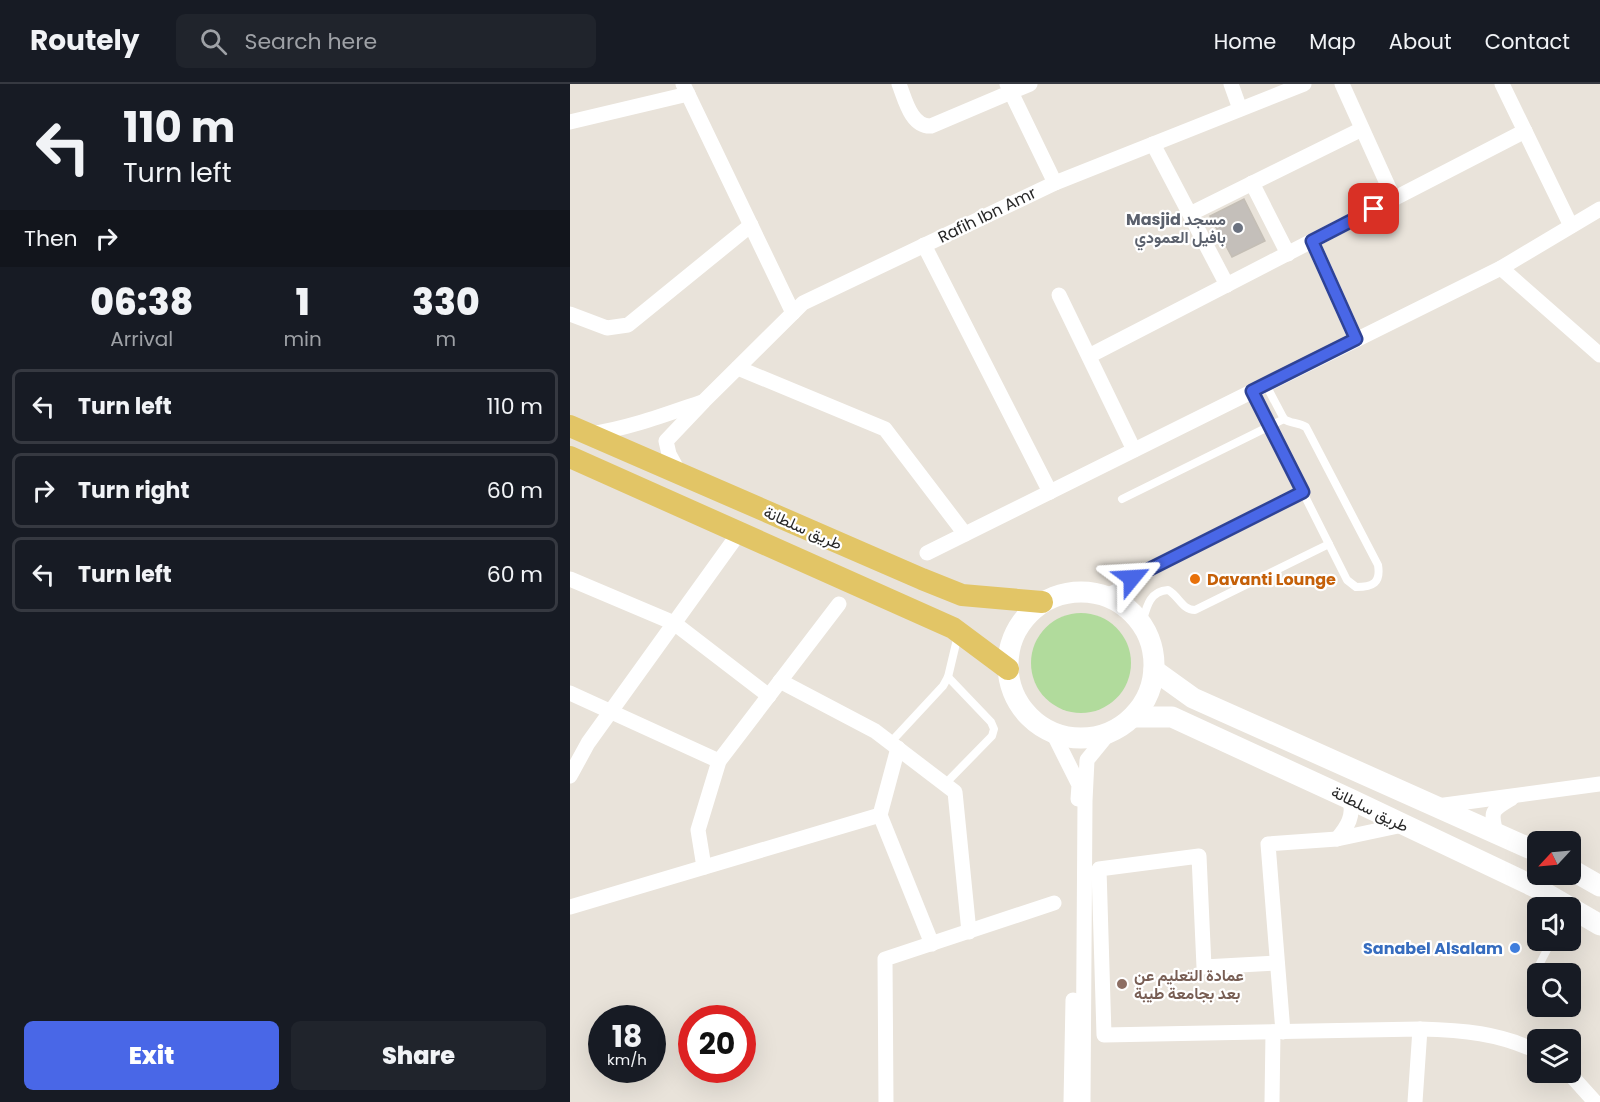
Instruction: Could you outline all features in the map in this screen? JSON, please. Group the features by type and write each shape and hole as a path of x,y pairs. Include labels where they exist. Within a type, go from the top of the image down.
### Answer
{"main road":[{"name":"طريق سلطانة","path":"579,430 963,595 1042,602"},
{"name":"طريق سلطانة","path":"570,457 958,633 1008,669"},
{"path":"1066,592 1101,594 1113,598 1130,610 1150,640 1154,670 1147,697 1133,717 1109,733 1081,738 1053,733 1035,722 1021,707 1012,689 1008,669 1011,642 1023,619 1042,602 1066,592"},
{"name":"طريق سلطانة","path":"1154,670 1193,698 1527,847"},
{"name":"طريق سلطانة","path":"1133,717 1172,717 1350,799 1552,897"},
{"path":"1581,875 1600,886"},
{"name":"طريق سلطانة","path":"1581,914 1600,925"}],"street":[{"path":"898,84 915,119 925,126 931,126 1009,88 1030,84"},
{"path":"1231,84 1240,109"},
{"name":"Rafih Ibn Amr","path":"680,474 669,454 666,441 803,303 1054,183 1304,84"},
{"path":"1342,84 1394,199"},
{"path":"1502,84 1571,226"},
{"path":"1009,88 1054,183"},
{"path":"570,122 685,89 793,313"},
{"path":"1190,214 1362,129"},
{"path":"1089,356 1525,131"},
{"path":"1153,144 1227,285"},
{"path":"1252,183 1288,254"},
{"path":"927,553 1501,268 1600,209"},
{"path":"570,314 607,328 628,325 751,225"},
{"path":"1312,241 1356,339"},
{"path":"924,245 1050,492"},
{"path":"1501,268 1599,353"},
{"path":"1059,295 1134,450"},
{"path":"738,368 885,429 965,534"},
{"path":"579,430 617,430 651,421 705,401"},
{"path":"570,776 588,743 610,711 739,533"},
{"path":"570,579 674,623 769,696"},
{"path":"704,867 698,830 719,761 839,604"},
{"path":"780,681 875,731 955,792 969,932"},
{"path":"570,693 719,761"},
{"path":"1053,733 1079,785 1071,1102"},
{"path":"1083,1102 1087,760 1109,733"},
{"path":"894,746 880,815 932,944"},
{"path":"1437,806 1600,784"},
{"path":"1496,833 1492,816 1495,808 1515,796"},
{"path":"1337,839 1347,827 1353,811 1350,799"},
{"path":"571,903 704,867 880,815"},
{"path":"1272,1102 1278,1032 1277,963 1268,844 1337,839 1402,825"},
{"path":"1277,963 1204,967 1199,856 1098,870 1104,1035 1464,1030 1497,1037 1527,1048"},
{"path":"886,1102 885,959 1054,903"},
{"path":"1415,1102 1420,1029"},
{"path":"1578,1083 1595,1102"}],"lane":[{"path":"1259,388 1284,419 1306,427 1378,565 1380,576 1376,582 1364,587 1356,587 1347,580 1269,426 1259,388"},
{"path":"1122,499 1284,419"},
{"path":"1101,594 1303,492"},
{"path":"1142,627 1152,597 1158,592 1168,590 1174,593 1185,608 1195,610 1329,544"},
{"path":"894,746 943,686 948,677 958,633"},
{"path":"945,784 992,736 994,729 991,722 948,677"}],"green space":[{"path":"1081,613 1100,616 1117,627 1128,644 1131,663 1128,682 1117,699 1100,710 1081,713 1062,710 1045,699 1034,682 1031,663 1034,644 1045,627 1062,616"}],"building":[{"name":"Masjid مسجد بافيل العمودي","path":"1244,199 1265,241 1232,257 1210,216"}],"place":[{"name":"Masjid مسجد بافيل العمودي","path":"1238,228"},
{"name":"Davanti Lounge","path":"1195,579"},
{"name":"Sanabel Alsalam","path":"1515,948"},
{"name":"عمادة التعليم عن بعد بجامعة طيبة","path":"1122,984"}],"route":[{"path":"1132,578 1303,492 1252,391 1356,339 1312,241 1374,209"}]}
